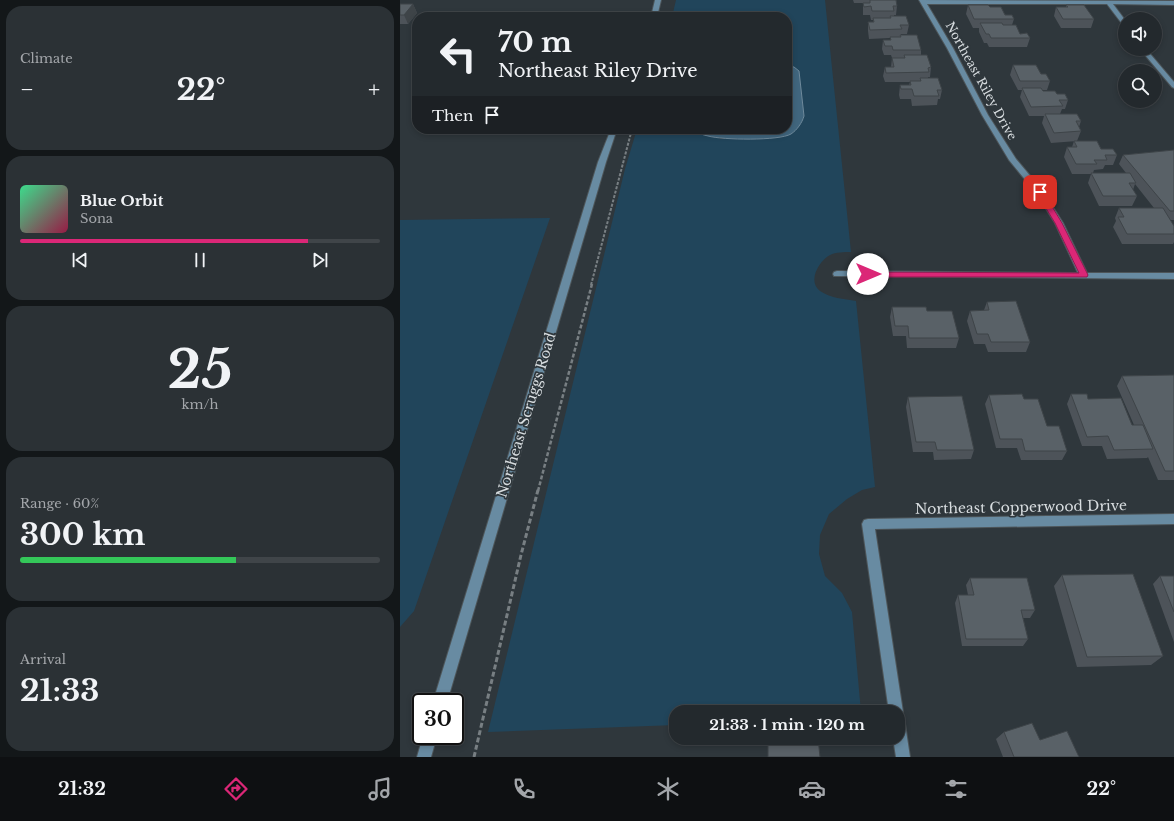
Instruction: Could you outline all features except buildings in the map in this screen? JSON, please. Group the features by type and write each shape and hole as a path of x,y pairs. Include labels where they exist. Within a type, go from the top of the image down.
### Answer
{"street":[{"path":"655,12 658,0"},
{"path":"922,1 1174,3"},
{"name":"Northeast Riley Drive","path":"922,1 950,48 985,115 1013,160 1040,192 1059,223 1084,275"},
{"path":"1109,3 1118,15"},
{"path":"1150,56 1174,86"},
{"name":"Northeast Scruggs Road","path":"443,693 602,162 612,134"},
{"path":"837,274 1174,276"},
{"name":"Northeast Copperwood Drive","path":"895,705 868,524 1174,519"},
{"path":"424,757 427,745"},
{"path":"901,745 903,757"}],"path":[{"path":"474,757 521,555 631,134"}],"shaded area":[{"path":"676,0 825,0 851,252 835,253 826,258 816,272 815,282 816,287 820,291 828,295 856,301 875,487 862,490 847,499 829,514 820,535 819,554 825,576 842,593 852,612 860,705 669,705 669,725 488,732 625,169 636,134 703,134 722,139 781,137 792,134 794,67 792,67 792,12 673,12"},
{"path":"792,67 799,71 804,116 799,126 792,133"},
{"path":"701,134 791,134 763,139 725,138"},
{"path":"550,218 414,611 400,627 400,220"}],"route":[{"path":"868,274 1084,275 1059,223 1040,192"}]}
